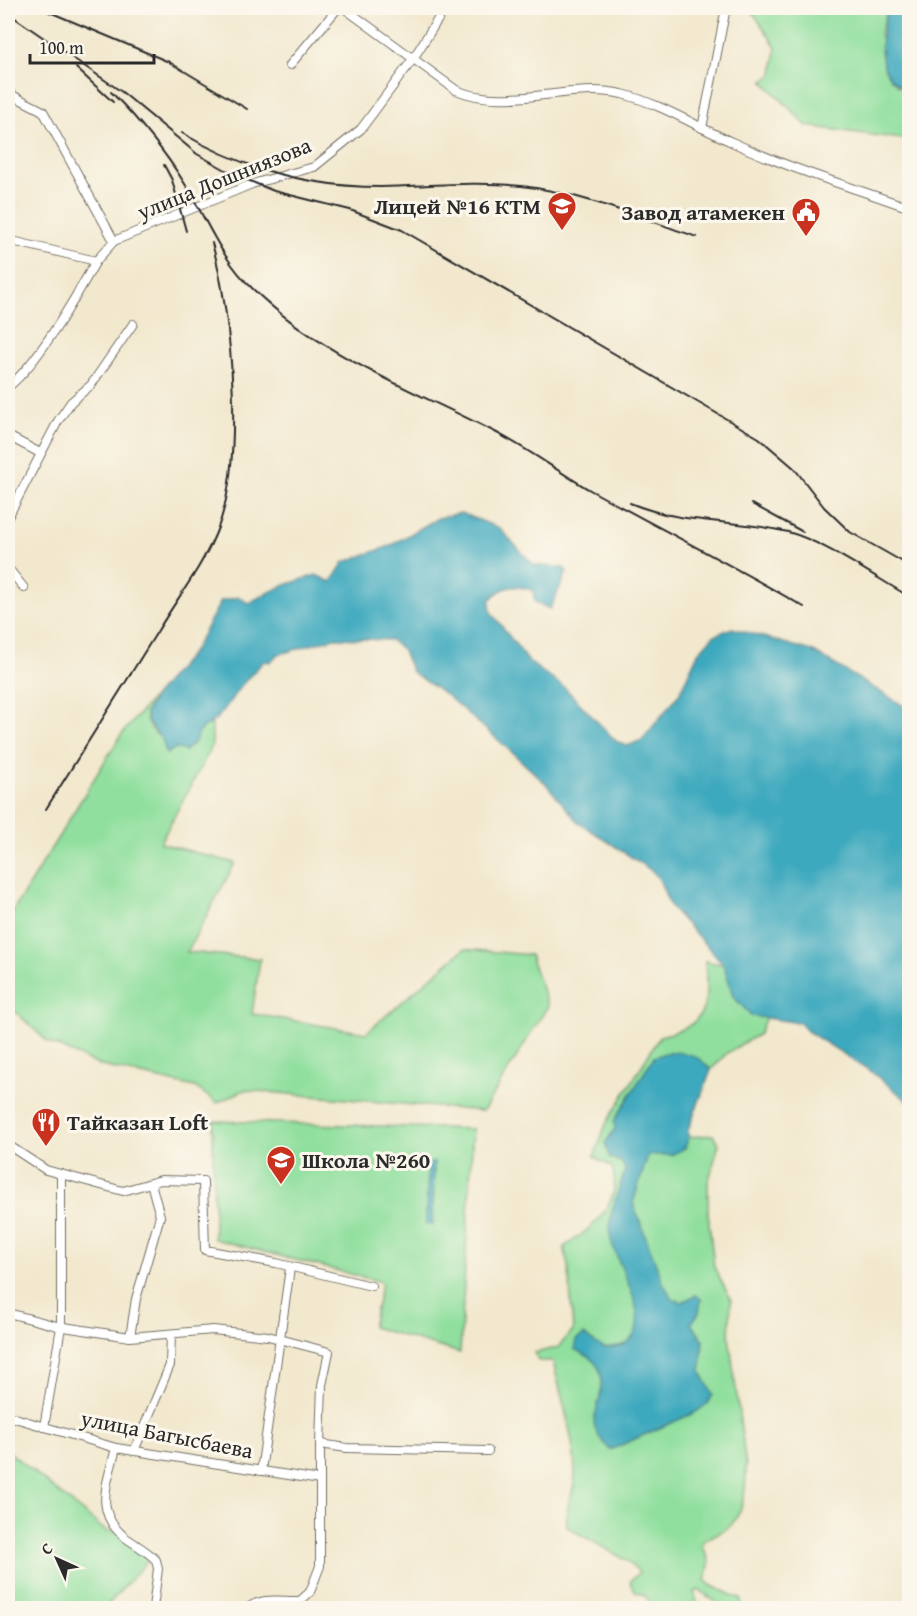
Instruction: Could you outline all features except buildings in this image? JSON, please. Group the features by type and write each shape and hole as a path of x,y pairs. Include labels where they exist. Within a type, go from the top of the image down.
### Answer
{"street":[{"path":"290,65 338,8"},
{"path":"344,8 456,90 472,97 494,98 588,90 611,93 663,108 736,144 909,208"},
{"name":"улица Дошниязова","path":"10,385 68,309 96,261 114,241 252,184 314,167 361,129 413,59 445,8"},
{"path":"702,128 726,8"},
{"path":"8,93 30,102 42,111 114,241"},
{"path":"8,240 96,261"},
{"path":"8,517 64,411 91,385 133,324"},
{"path":"8,436 40,453"},
{"path":"8,568 24,588"},
{"path":"8,1145 46,1170 123,1191 161,1180 202,1181 205,1250 371,1287"},
{"path":"44,1427 61,1326 61,1174"},
{"path":"130,1337 136,1299 160,1216 151,1183"},
{"path":"261,1471 290,1268"},
{"path":"8,1313 61,1326 130,1337 213,1330 279,1339 329,1352 322,1385 320,1566 312,1587 300,1601 266,1600 256,1602 248,1608"},
{"path":"134,1451 170,1365 171,1334"},
{"name":"улица Багысбаева","path":"8,1416 116,1448 320,1480"},
{"path":"320,1444 348,1448 488,1450"},
{"path":"116,1448 105,1497 105,1514 123,1536 156,1560 159,1569 153,1608"}],"green space":[{"path":"750,8 888,8 880,34 897,86 909,89 909,140 807,126 763,81 773,74 776,47"},
{"path":"156,694 146,712 146,718 151,728 161,738 176,748 194,743 202,727 212,724 212,746 160,843 235,863 187,952 260,959 252,1014 366,1033 464,949 530,955 548,1006 483,1111 244,1090 217,1103 195,1087 98,1065 48,1042 8,1005 8,919 121,735"},
{"path":"705,961 724,965 733,996 752,1016 766,1017 759,1034 727,1053 711,1070 688,1130 689,1137 713,1135 719,1144 708,1183 708,1213 714,1267 731,1300 729,1336 746,1466 744,1498 739,1513 730,1526 704,1540 702,1546 709,1563 705,1580 712,1586 741,1599 741,1608 724,1608 699,1590 694,1592 697,1602 695,1608 656,1608 643,1594 634,1591 630,1582 639,1572 626,1560 567,1527 567,1511 575,1479 570,1430 553,1361 539,1361 534,1353 557,1348 573,1331 569,1270 564,1247 594,1224 603,1214 613,1193 612,1167 594,1157 606,1124 660,1036 688,1026 697,1020 702,1012 706,991"},
{"path":"213,1121 473,1129 460,1353 372,1327 382,1282 214,1239"},
{"path":"8,1451 106,1531 118,1531 148,1556 148,1560 105,1608 8,1608"}],"water":[{"path":"888,8 909,8 909,89 897,84 884,67 881,44"},
{"path":"461,513 499,528 534,565 564,568 567,572 550,609 535,602 533,591 521,587 510,587 500,591 490,600 491,612 529,662 565,688 616,741 627,746 642,740 679,694 698,653 713,636 732,628 812,651 909,709 909,1102 869,1070 807,1031 800,1023 752,1016 733,996 724,965 670,906 659,879 651,870 578,822 546,784 505,746 446,695 412,672 402,649 390,640 334,638 277,655 270,662 264,661 241,686 219,717 202,727 194,743 185,751 176,748 166,754 163,741 148,722 146,713 156,694 194,650 221,601 239,597 248,603 282,586 316,575 331,582 344,562 390,546 438,518"},
{"path":"669,1052 692,1055 711,1070 688,1130 689,1137 685,1148 671,1155 648,1155 633,1203 664,1285 673,1299 682,1302 696,1295 701,1299 699,1313 691,1324 703,1339 701,1372 713,1395 707,1404 696,1412 610,1450 594,1426 602,1385 600,1370 591,1359 574,1349 576,1340 584,1335 603,1348 623,1345 634,1334 637,1322 636,1307 610,1235 613,1209 625,1168 621,1162 610,1158 605,1143 615,1129 614,1121 654,1057"},
{"path":"428,1163 434,1163 433,1225 426,1224"}],"railway":[{"path":"40,8 169,62 247,109"},
{"path":"15,18 122,92 197,154 233,174 274,191 350,210 402,230 759,438 794,468 824,507 850,532 910,566"},
{"path":"76,68 113,102"},
{"path":"111,92 169,159 232,265 279,313 307,333 367,369 506,438 590,490 804,607"},
{"path":"182,133 229,157 278,174 329,184 355,186 470,184 544,189 589,200 697,237"},
{"path":"164,165 172,180 186,231"},
{"path":"46,809 203,560 215,535 225,505 233,431 233,390 225,309 212,243"},
{"path":"630,503 690,519 788,532 834,552 910,597"},
{"path":"752,504 803,532"}],"place":[{"name":"Лицей №16 КТМ","path":"562,232"},
{"name":"Завод атамекен","path":"806,238"},
{"name":"Тайказан Loft","path":"46,1148"},
{"name":"Школа №260","path":"281,1186"}]}
